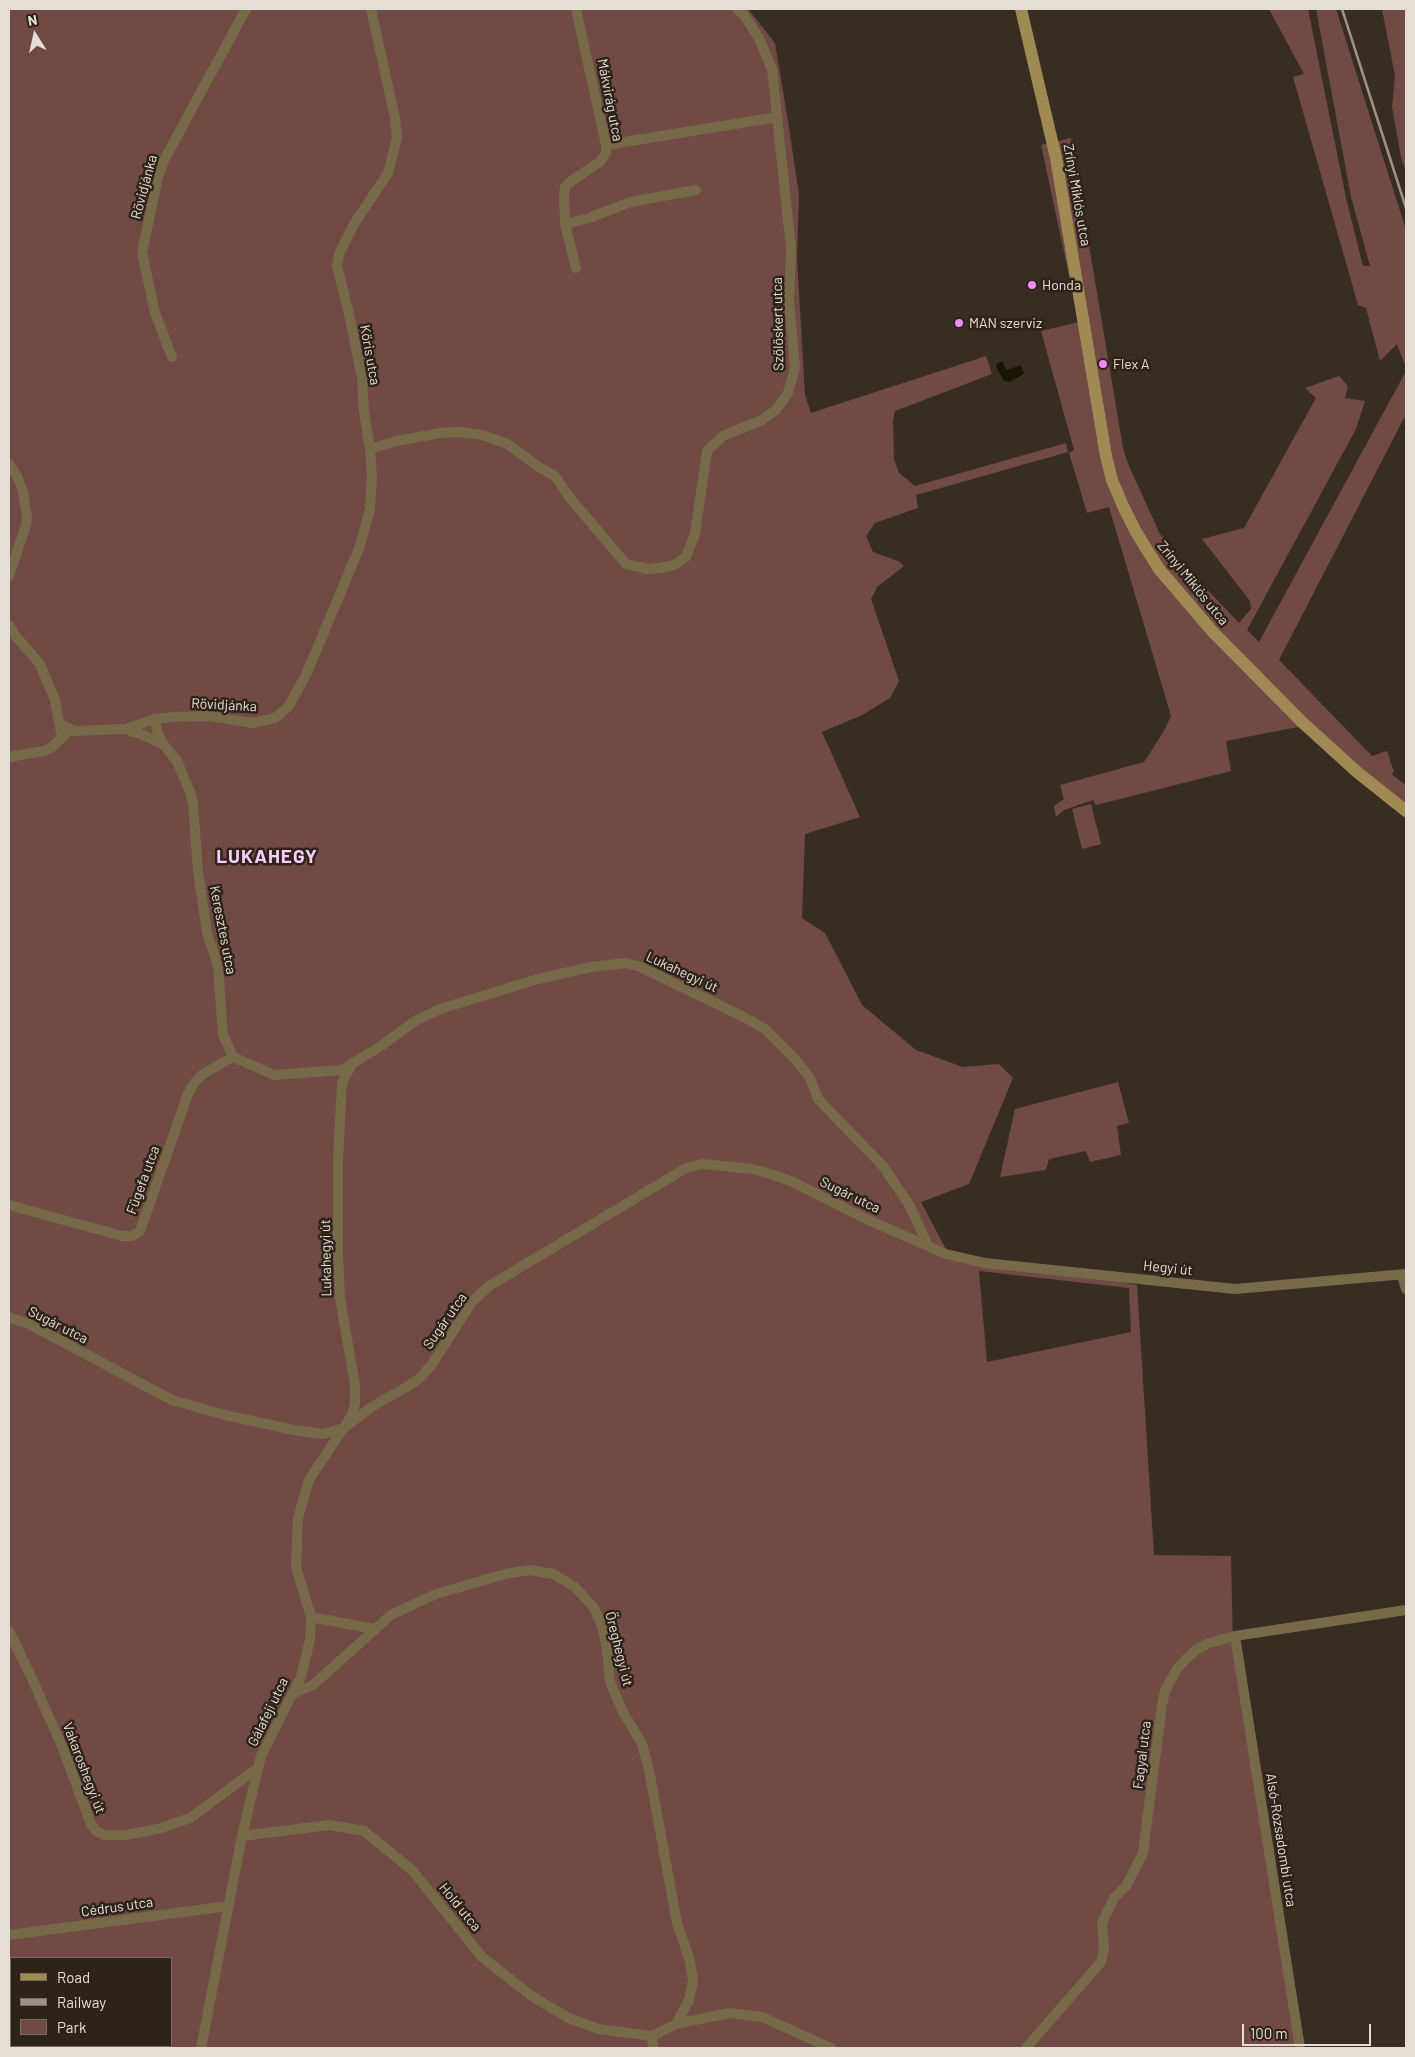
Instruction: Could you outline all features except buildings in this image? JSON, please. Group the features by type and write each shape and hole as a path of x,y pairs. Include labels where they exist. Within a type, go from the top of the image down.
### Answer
{"main road":[{"name":"Zrínyi Miklós utca","path":"1021,9 1056,158 1106,456 1112,480 1122,506 1159,569 1213,632 1302,722 1357,772 1406,811"}],"street":[{"name":"Rövidjánka","path":"172,357 155,313 142,254 158,177 164,160 246,9"},
{"name":"Kőris utca","path":"288,707 306,675 360,546 370,509 372,477 362,378 337,266 339,254 354,224 388,173 397,138 395,118 371,9"},
{"name":"Mákvirág utca","path":"576,9 606,145 606,153 601,161 570,182 566,187 564,195 565,224 576,268"},
{"name":"Szőlőskert utca","path":"370,449 396,441 441,433 470,433 494,439 506,444 555,476 570,498 626,564 648,569 674,565 680,562 690,550 695,534 707,451 723,436 769,416 783,402 792,381 794,368 789,299 791,248 772,69 767,53 752,27 737,9"},
{"path":"606,145 778,117"},
{"path":"565,224 589,218 630,202 696,190"},
{"path":"9,464 17,476 23,492 27,517 9,576"},
{"path":"9,625 14,634 40,664 55,700 62,738"},
{"name":"Rövidjánka","path":"125,729 155,720 174,717 209,716 253,723 275,718 288,707"},
{"path":"155,720 157,731 164,745"},
{"name":"Keresztes utca","path":"60,724 75,731"},
{"name":"Keresztes utca","path":"9,757 44,751 52,747 66,734 75,731 125,729 164,745 177,761 190,792 207,934 218,966 223,1035 233,1057"},
{"name":"Lukahegyi út","path":"331,1071 342,1070 351,1066 415,1021 440,1009 538,979 591,967 626,962 744,1017 765,1029 796,1060 810,1078 818,1099 860,1141 899,1188 910,1206 928,1246"},
{"path":"233,1057 274,1075 331,1071 342,1083 351,1066"},
{"name":"Fügefa utca","path":"9,1206 122,1236 132,1236 140,1231 188,1094 195,1082 203,1074 233,1057"},
{"name":"Lukahegyi út","path":"342,1083 338,1160 338,1255 340,1298 355,1385 355,1404 352,1415 344,1428"},
{"name":"Sugár utca","path":"9,1317 29,1324 172,1400 294,1430 323,1434 344,1428 373,1406 420,1378 432,1364 472,1302 489,1286 686,1168 704,1164 724,1165 771,1174 793,1182 864,1218 928,1246"},
{"name":"Hegyi út","path":"928,1246 962,1259 985,1263 1236,1290 1404,1275"},
{"path":"1404,1275 1406,1289"},
{"name":"Gálafeji utca","path":"201,2048 242,1836 261,1756 303,1668 310,1639 311,1617 296,1567 298,1518 309,1480 344,1428"},
{"name":"Öreghegyi út","path":"292,1694 313,1685 391,1615 436,1594 505,1574 530,1570 553,1574 575,1587 594,1608 602,1626 608,1648 610,1682 623,1712 642,1744 649,1770 677,1923 690,1961 693,1981 689,2000 676,2024"},
{"name":"Fagyal utca","path":"1026,2048 1101,1962 1104,1948 1102,1923 1114,1898 1126,1886 1142,1853 1162,1705 1170,1681 1177,1669 1196,1650 1209,1643 1235,1636 1406,1610"},
{"path":"311,1617 374,1629"},
{"name":"Vakaroshegyi út","path":"9,1631 38,1692 64,1752 91,1824 96,1831 104,1835 126,1835 158,1829 190,1818 259,1767"},
{"name":"Alsó-Rózsadombi utca","path":"1235,1636 1300,2048"},
{"name":"Hold utca","path":"242,1836 329,1825 364,1830 412,1870 482,1957 533,1997 569,2018 599,2029 652,2036"},
{"name":"Cédrus utca","path":"9,1935 229,1906"},
{"path":"653,2048 652,2036 676,2024 729,2013 762,2017 831,2048"}],"green space":[{"path":"9,9 748,9 775,43 788,121 799,195 797,259 805,395 811,413 986,356 992,374 895,411 893,421 894,459 899,473 915,486 1066,443 1068,452 916,495 918,508 875,523 866,536 873,552 898,561 904,566 877,587 871,599 899,681 890,698 862,715 822,732 860,817 805,834 802,918 825,933 862,1005 916,1050 963,1067 999,1064 1013,1078 969,1184 921,1202 947,1251 1137,1285 1154,1555 1231,1556 1233,1648 1298,2048 9,2048","holes":["979,1271 1129,1288 1131,1332 987,1362"]},
{"path":"1269,9 1308,9 1346,198 1363,266 1370,266 1351,197 1316,9 1336,9 1406,230 1406,368 1397,344 1380,361 1366,308 1358,305 1293,77 1304,74"},
{"path":"1382,9 1406,9 1406,172 1401,157 1392,107 1395,76"},
{"path":"1071,138 1123,448 1129,466 1160,534 1181,562 1239,623 1251,609 1250,601 1202,539 1244,528 1316,398 1305,388 1339,376 1348,386 1345,398 1365,401 1356,429 1247,630 1259,642 1406,371 1406,422 1404,418 1279,660 1372,756 1387,751 1394,772 1391,774 1406,785 1406,813 1303,726 1226,741 1231,771 1096,805 1093,800 1064,810 1056,817 1054,806 1064,799 1060,785 1144,762 1164,731 1171,716 1109,507 1087,513 1069,453 1074,450 1041,331 1079,322 1041,145"},
{"path":"1091,804 1101,844 1082,849 1072,809"},
{"path":"1118,1082 1129,1123 1117,1126 1121,1155 1090,1162 1086,1151 1049,1159 1046,1170 1000,1177 1015,1109"}],"shaded area":[{"path":"1002,361 1007,370 1021,365 1024,374 1009,382 1003,380 996,366"}],"railway":[{"path":"1342,9 1406,208"}],"place":[{"name":"Honda","path":"1032,285"},
{"name":"MAN szerviz","path":"959,323"},
{"name":"Flex A","path":"1103,364"}],"district":[{"name":"LUKAHEGY","path":"267,857"}]}
